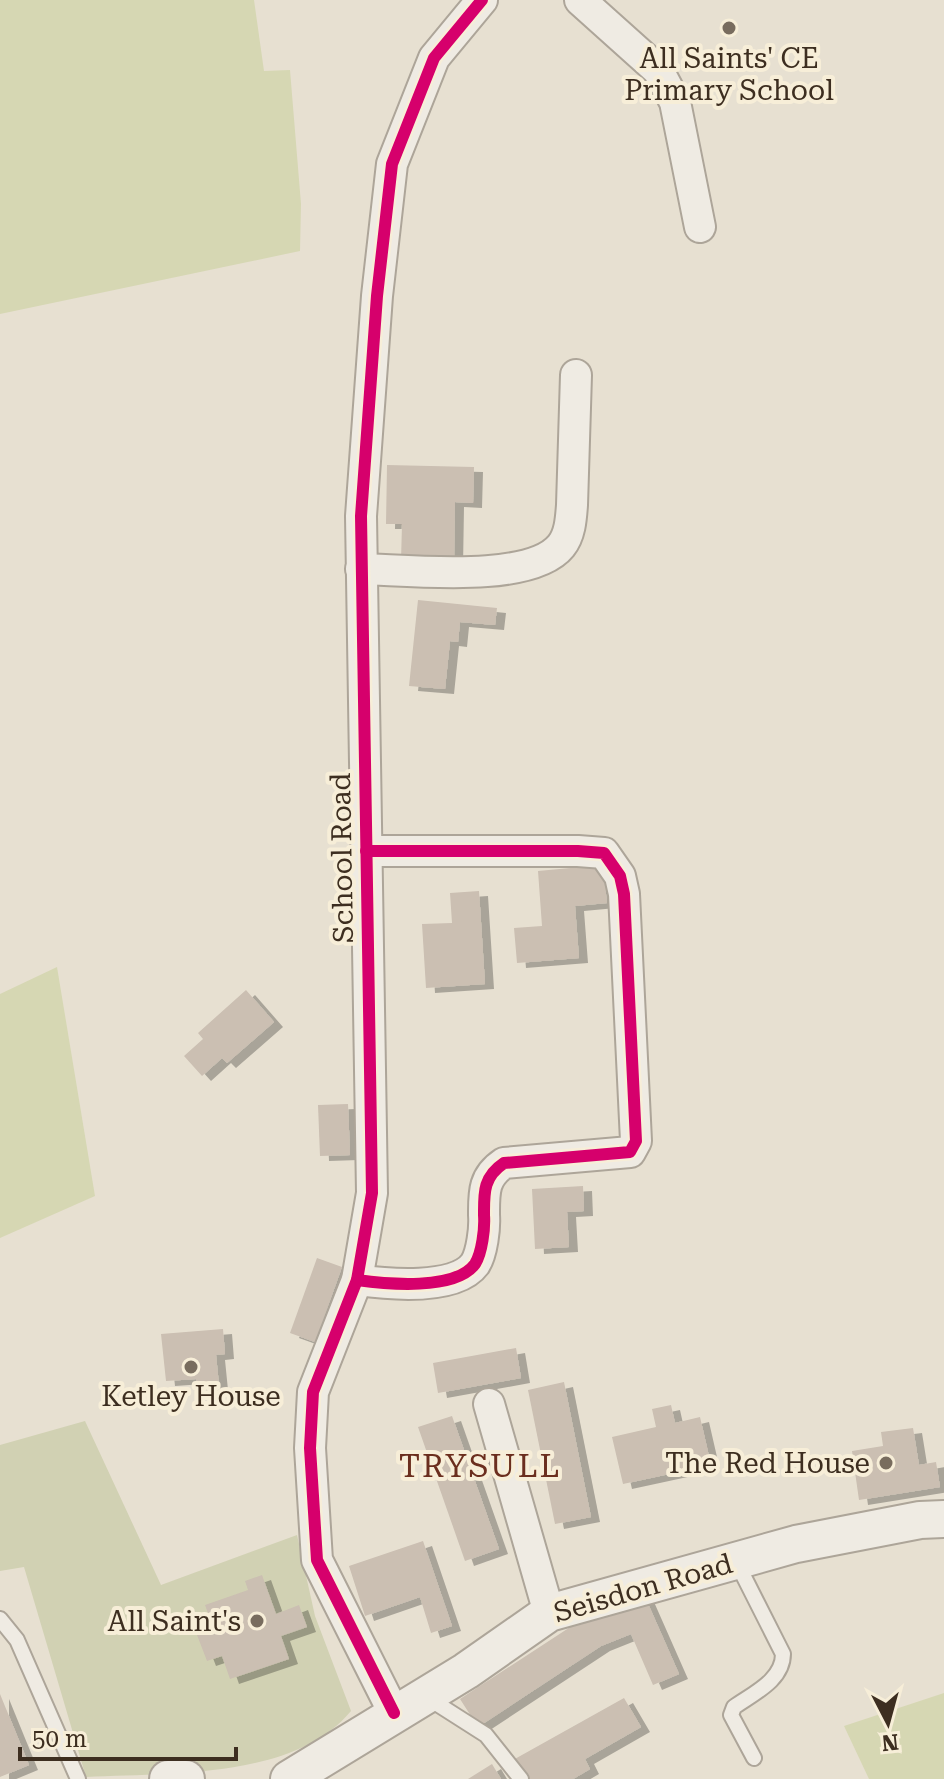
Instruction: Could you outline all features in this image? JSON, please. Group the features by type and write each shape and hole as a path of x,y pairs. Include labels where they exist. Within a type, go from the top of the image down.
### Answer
{"street":[{"name":"School Road","path":"409,1704 317,1560 310,1448 313,1392 357,1280 372,1193 361,516 375,327 392,164 434,58 482,0"},
{"path":"580,0 658,70 675,102 700,227"},
{"path":"361,569 504,571 533,566 562,545 572,516 576,375"},
{"path":"357,1280 390,1284 445,1281 475,1264 485,1214 481,1200 493,1170 504,1163 630,1152 636,1141 624,894 612,861 604,853 578,851 366,851"},
{"path":"489,1404 549,1613"},
{"name":"Seisdon Road","path":"289,1779 549,1613 796,1544 920,1520 944,1519"},
{"path":"168,1779 186,1779"}],"lane":[{"path":"736,1561 783,1654 783,1667 776,1677 734,1707 731,1715 731,1722 754,1758"},
{"path":"0,1619 17,1640 78,1779"},
{"path":"409,1704 486,1735 521,1779"}],"green space":[{"path":"0,0 254,0 264,71 290,70 301,204 300,251 0,314"},
{"path":"57,967 95,1196 0,1238 0,994"},
{"path":"85,1421 161,1585 297,1535 315,1616 351,1711 327,1733 298,1749 265,1761 229,1768 86,1777 24,1567 0,1571 0,1445"},
{"path":"944,1693 944,1779 869,1779 844,1726"}],"building":[{"path":"387,465 474,467 473,503 455,502 454,562 401,561 402,524 386,524"},
{"path":"418,600 497,608 495,625 460,622 458,642 450,641 445,689 409,686"},
{"path":"603,865 607,903 575,906 579,958 517,963 514,928 542,926 538,871"},
{"path":"479,891 485,984 426,988 422,924 452,923 450,893"},
{"path":"246,990 274,1022 227,1063 222,1058 202,1076 184,1056 203,1039 198,1033"},
{"path":"348,1104 350,1155 320,1156 318,1105"},
{"path":"583,1186 584,1211 567,1212 569,1247 535,1249 532,1189"},
{"path":"317,1258 342,1267 315,1342 290,1333"},
{"name":"Ketley House","path":"223,1329 225,1354 216,1355 219,1385 197,1386 196,1379 166,1381 161,1334"},
{"path":"516,1348 521,1378 438,1393 433,1363"},
{"path":"564,1382 591,1517 555,1524 528,1390"},
{"path":"671,1405 675,1423 700,1417 711,1465 623,1484 612,1437 656,1427 652,1409"},
{"path":"452,1416 499,1549 465,1561 418,1427"},
{"name":"The Red House","path":"913,1428 919,1465 936,1462 940,1487 859,1500 852,1451 883,1446 881,1432"},
{"path":"423,1541 452,1626 431,1633 420,1597 365,1616 349,1566"},
{"name":"All Saint's","path":"262,1575 276,1614 299,1605 307,1627 281,1636 289,1659 230,1679 222,1656 207,1661 197,1635 214,1630 205,1605 248,1590 245,1581"},
{"path":"645,1597 679,1674 653,1685 631,1634 601,1646 478,1727 460,1699 584,1618"},
{"path":"0,1694 29,1765 0,1777"},
{"path":"624,1698 641,1727 585,1759 590,1769 573,1779 523,1779 513,1760"},
{"path":"492,1764 501,1779 468,1779"}],"cycle path":[{"path":"394,1713 317,1560 310,1448 313,1392 357,1280 372,1193 361,516 377,296 392,164 434,58 482,0"},
{"path":"357,1280 419,1284 465,1273 475,1264 481,1247 486,1186 497,1168 504,1163 630,1152 636,1141 624,894 620,876 604,853 366,851"}],"place":[{"name":"All Saints' CE Primary School","path":"729,28"},
{"name":"Ketley House","path":"191,1367"},
{"name":"The Red House","path":"886,1463"},
{"name":"All Saint's","path":"257,1621"}],"district":[{"name":"TRYSULL","path":"480,1466"}]}
